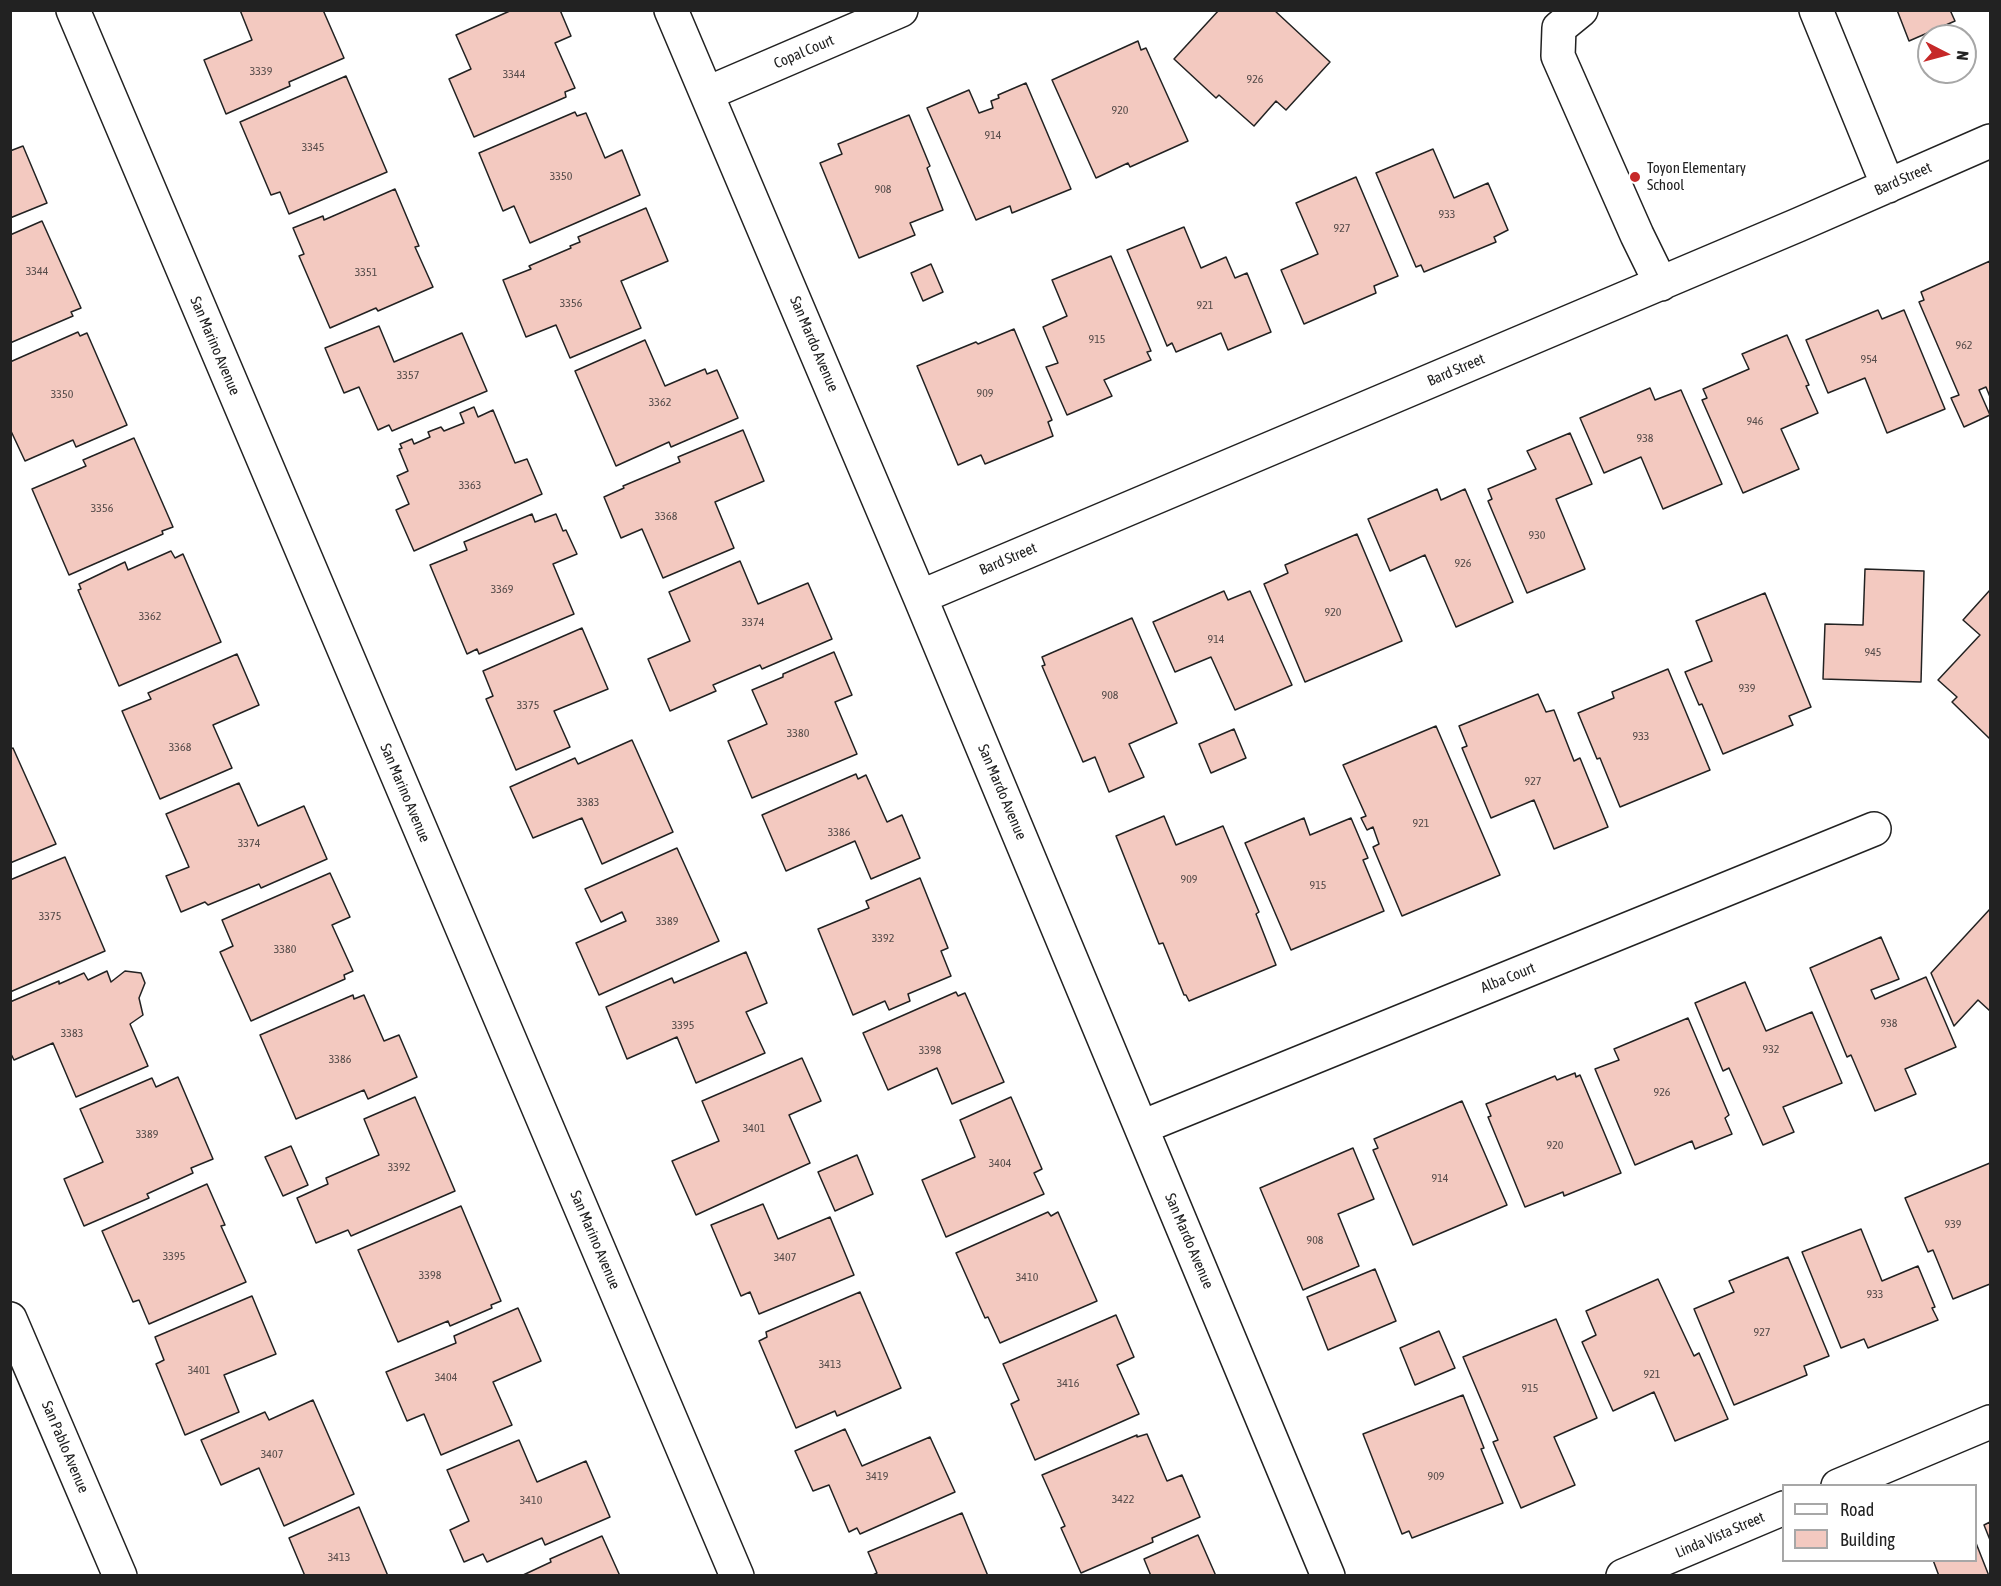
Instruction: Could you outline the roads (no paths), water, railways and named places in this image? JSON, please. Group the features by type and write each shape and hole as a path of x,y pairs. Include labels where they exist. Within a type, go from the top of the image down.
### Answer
{"street":[{"name":"San Marino Avenue","path":"73,10 737,1575"},
{"name":"San Mardo Avenue","path":"671,10 920,597 1328,1575"},
{"name":"Copal Court","path":"708,93 901,10"},
{"path":"1581,10 1559,28 1558,56 1661,284"},
{"path":"1816,10 1888,186"},
{"name":"Bard Street","path":"920,597 1661,284 1990,141"},
{"name":"Alba Court","path":"1142,1127 1874,829"},
{"name":"San Pablo Avenue","path":"10,1318 120,1575"},
{"path":"1840,1484 1990,1422"},
{"name":"Linda Vista Street","path":"1623,1575 1782,1509"}],"place":[{"name":"Toyon Elementary School","path":"1635,177"}]}
